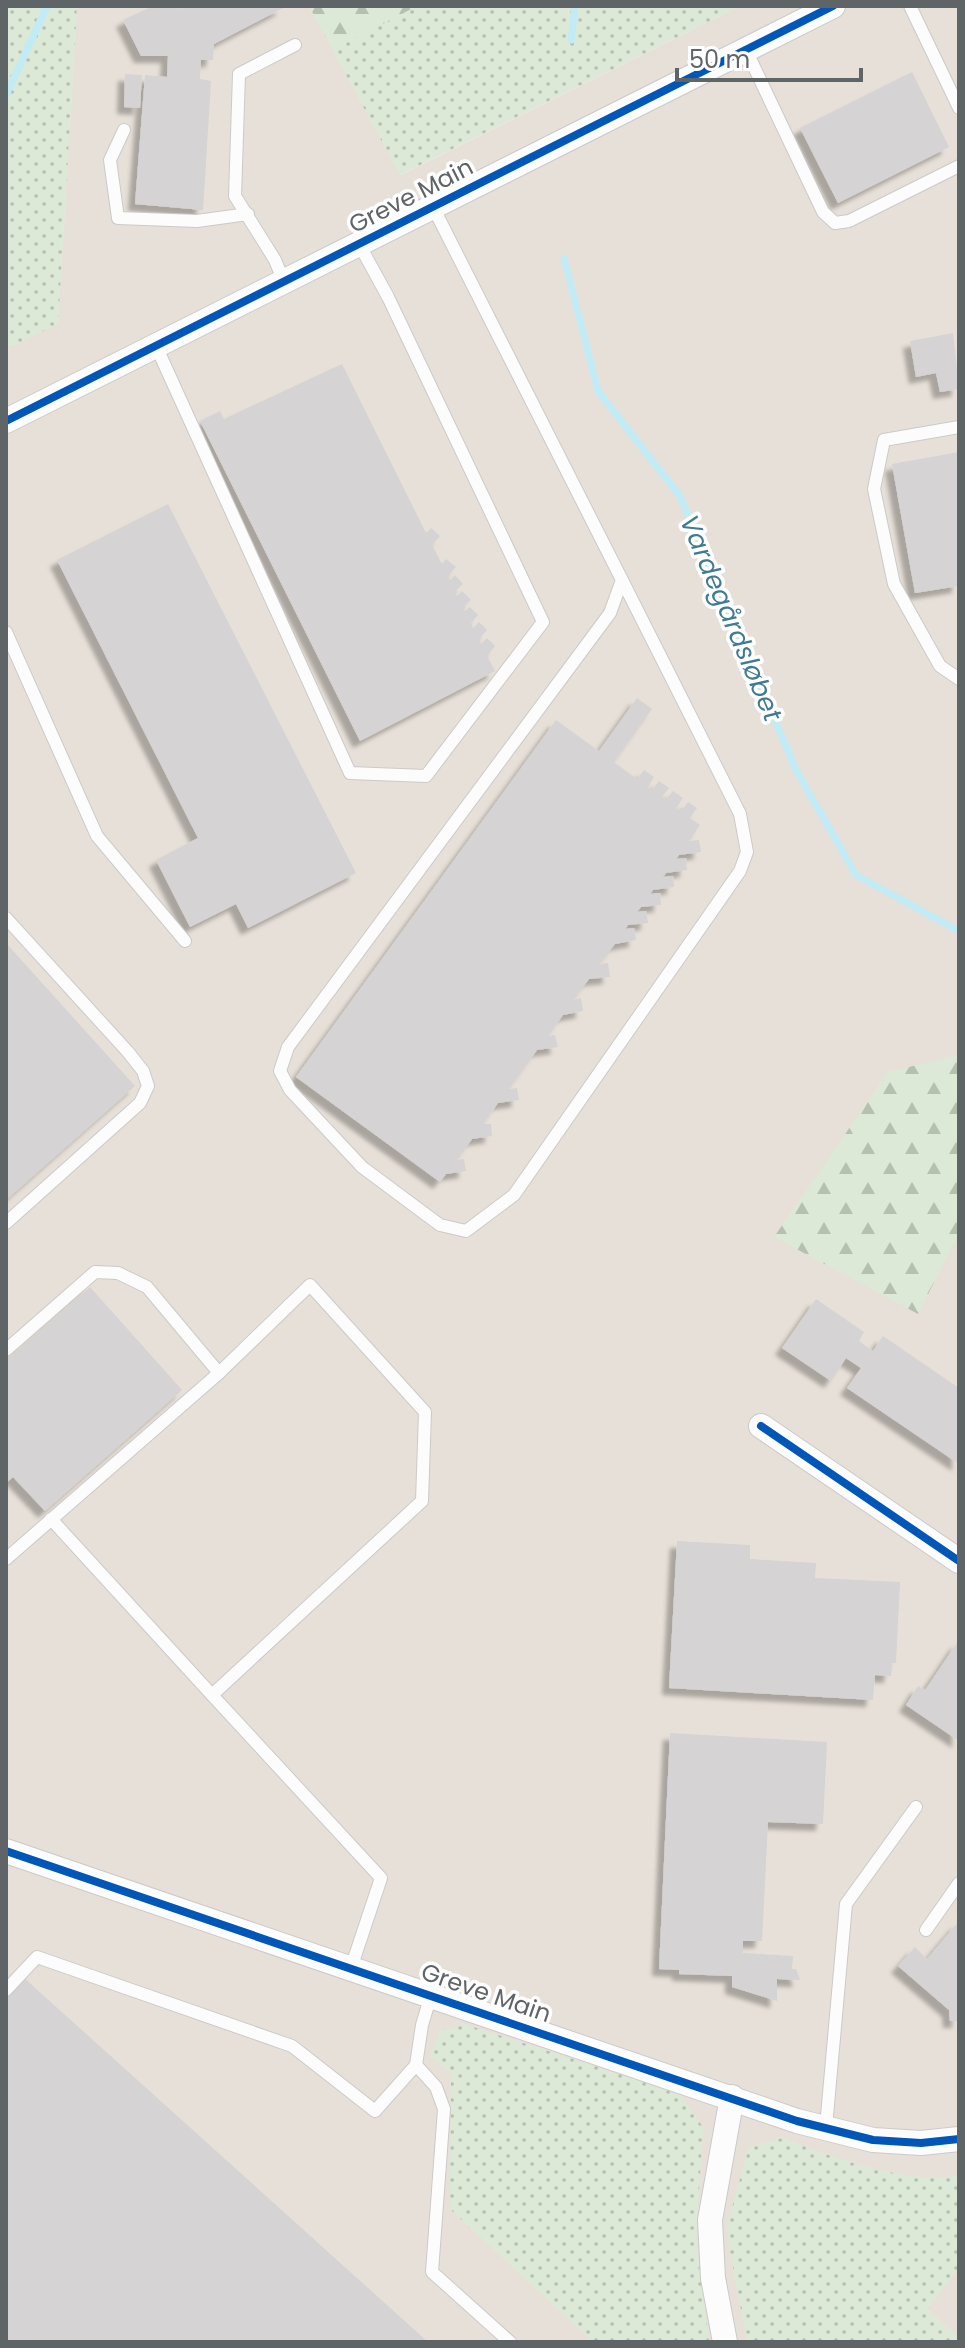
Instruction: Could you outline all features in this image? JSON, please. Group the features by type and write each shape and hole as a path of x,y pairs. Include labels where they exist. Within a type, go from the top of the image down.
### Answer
{"street":[{"name":"Greve Main","path":"6,421 833,6"},
{"path":"761,1426 959,1561"},
{"name":"Greve Main","path":"6,1851 797,2121 873,2140 921,2143 959,2139"},
{"path":"725,2342 713,2278 710,2220 732,2097"}],"lane":[{"path":"910,6 959,108"},
{"path":"284,282 275,260 235,196 239,74 295,45"},
{"path":"746,50 823,212 835,223 849,221 959,166"},
{"path":"124,130 110,160 118,218 197,221 248,214"},
{"path":"433,207 622,580 740,814 747,852 740,871 514,1195 466,1231 440,1225 362,1167 290,1090 280,1071 288,1047 297,1034 610,613 622,580"},
{"path":"156,346 350,773 426,776 543,622 388,297 359,244"},
{"path":"959,427 884,440 874,489 894,584 940,666 959,679"},
{"path":"6,632 97,836 185,941"},
{"path":"6,918 128,1052 143,1071 148,1086 140,1103 6,1223"},
{"path":"6,1350 95,1272 118,1273 147,1287 219,1373"},
{"path":"6,1559 219,1373 310,1285 425,1412 422,1501 212,1695"},
{"path":"51,1519 381,1878 351,1968"},
{"path":"826,2127 846,1904 916,1807"},
{"path":"926,1930 959,1883"},
{"path":"6,1990 37,1957 292,2046 375,2111 416,2065 422,2025 431,1995"},
{"path":"416,2065 436,2087 444,2109 432,2272 510,2342"}],"shaded area":[{"path":"77,6 309,6 401,175 740,6 959,6 959,2338 927,2309 856,2342 6,2342 6,349 58,323"}],"green space":[{"path":"6,6 77,6 58,324 6,349"},
{"path":"309,6 740,6 400,175"},
{"path":"309,6 417,6 333,50"},
{"path":"959,1055 959,1233 918,1314 774,1237 888,1072"},
{"path":"464,2024 679,2093 703,2127 696,2239 709,2342 593,2342 450,2209 451,2073 430,2056 440,2031"},
{"path":"783,2138 870,2168 917,2177 959,2175 959,2268 927,2309 959,2338 959,2342 747,2342 726,2229 749,2147"}],"building":[{"path":"153,6 177,6 178,9 183,6 283,8 214,44 213,60 201,60 200,79 211,81 203,210 135,204 145,75 167,77 168,56 141,56 123,20"},
{"path":"912,72 949,147 838,203 800,128"},
{"path":"125,74 142,75 140,108 124,107"},
{"path":"953,333 959,389 940,392 936,373 916,377 910,341"},
{"path":"342,364 426,533 431,528 440,536 432,545 442,564 446,559 456,567 448,576 450,580 455,575 463,584 455,591 457,596 462,591 471,600 463,608 465,611 470,607 478,615 471,623 473,628 479,622 487,630 479,639 481,644 487,638 495,646 487,656 495,671 360,741 200,421 220,411 224,419"},
{"path":"959,452 959,586 915,593 892,464"},
{"path":"168,504 356,873 248,928 236,904 190,927 156,860 198,838 57,560"},
{"path":"637,698 652,709 614,762 637,779 644,770 654,777 648,787 652,790 659,781 669,788 662,797 666,800 673,791 683,798 676,808 681,811 688,802 697,808 690,818 700,825 689,841 699,840 701,852 679,855 676,859 686,858 687,870 666,873 663,877 673,876 674,887 653,890 650,894 660,893 661,905 641,907 637,912 646,911 648,923 628,925 625,929 634,928 636,940 615,944 599,964 608,963 610,977 589,979 573,1000 581,998 583,1011 563,1015 548,1036 555,1035 558,1047 537,1050 509,1089 517,1088 519,1100 498,1103 483,1124 491,1124 492,1136 472,1139 457,1160 464,1159 466,1171 446,1174 440,1182 296,1077 556,720 599,751"},
{"path":"6,943 135,1086 6,1200"},
{"path":"90,1287 182,1390 45,1511 13,1477 6,1483 6,1362"},
{"path":"816,1299 864,1332 859,1341 873,1351 883,1336 959,1388 959,1464 847,1388 861,1368 846,1358 831,1381 782,1348"},
{"path":"677,1541 750,1545 750,1559 816,1563 815,1578 900,1582 896,1663 892,1663 891,1676 875,1675 873,1700 669,1688"},
{"path":"959,1640 959,1741 906,1705 918,1686 925,1690"},
{"path":"670,1733 827,1742 823,1824 768,1822 762,1941 743,1941 743,1953 793,1956 792,1969 796,1969 800,1980 777,1979 777,2001 732,1987 732,1976 679,1974 679,1970 659,1969"},
{"path":"959,1921 959,2021 950,2021 949,2010 898,1966 915,1947 927,1959"},
{"path":"23,1977 428,2342 6,2342 6,1995"}],"waterway":[{"path":"6,95 47,6"},
{"name":"Vardegårdsløbet","path":"571,40 575,6"},
{"name":"Vardegårdsløbet","path":"564,258 598,391 680,496 796,770 856,875 959,931"}],"cycle path":[{"path":"6,421 833,6"},
{"path":"761,1426 959,1561"},
{"path":"6,1851 797,2121 873,2140 921,2143 959,2139"}]}
